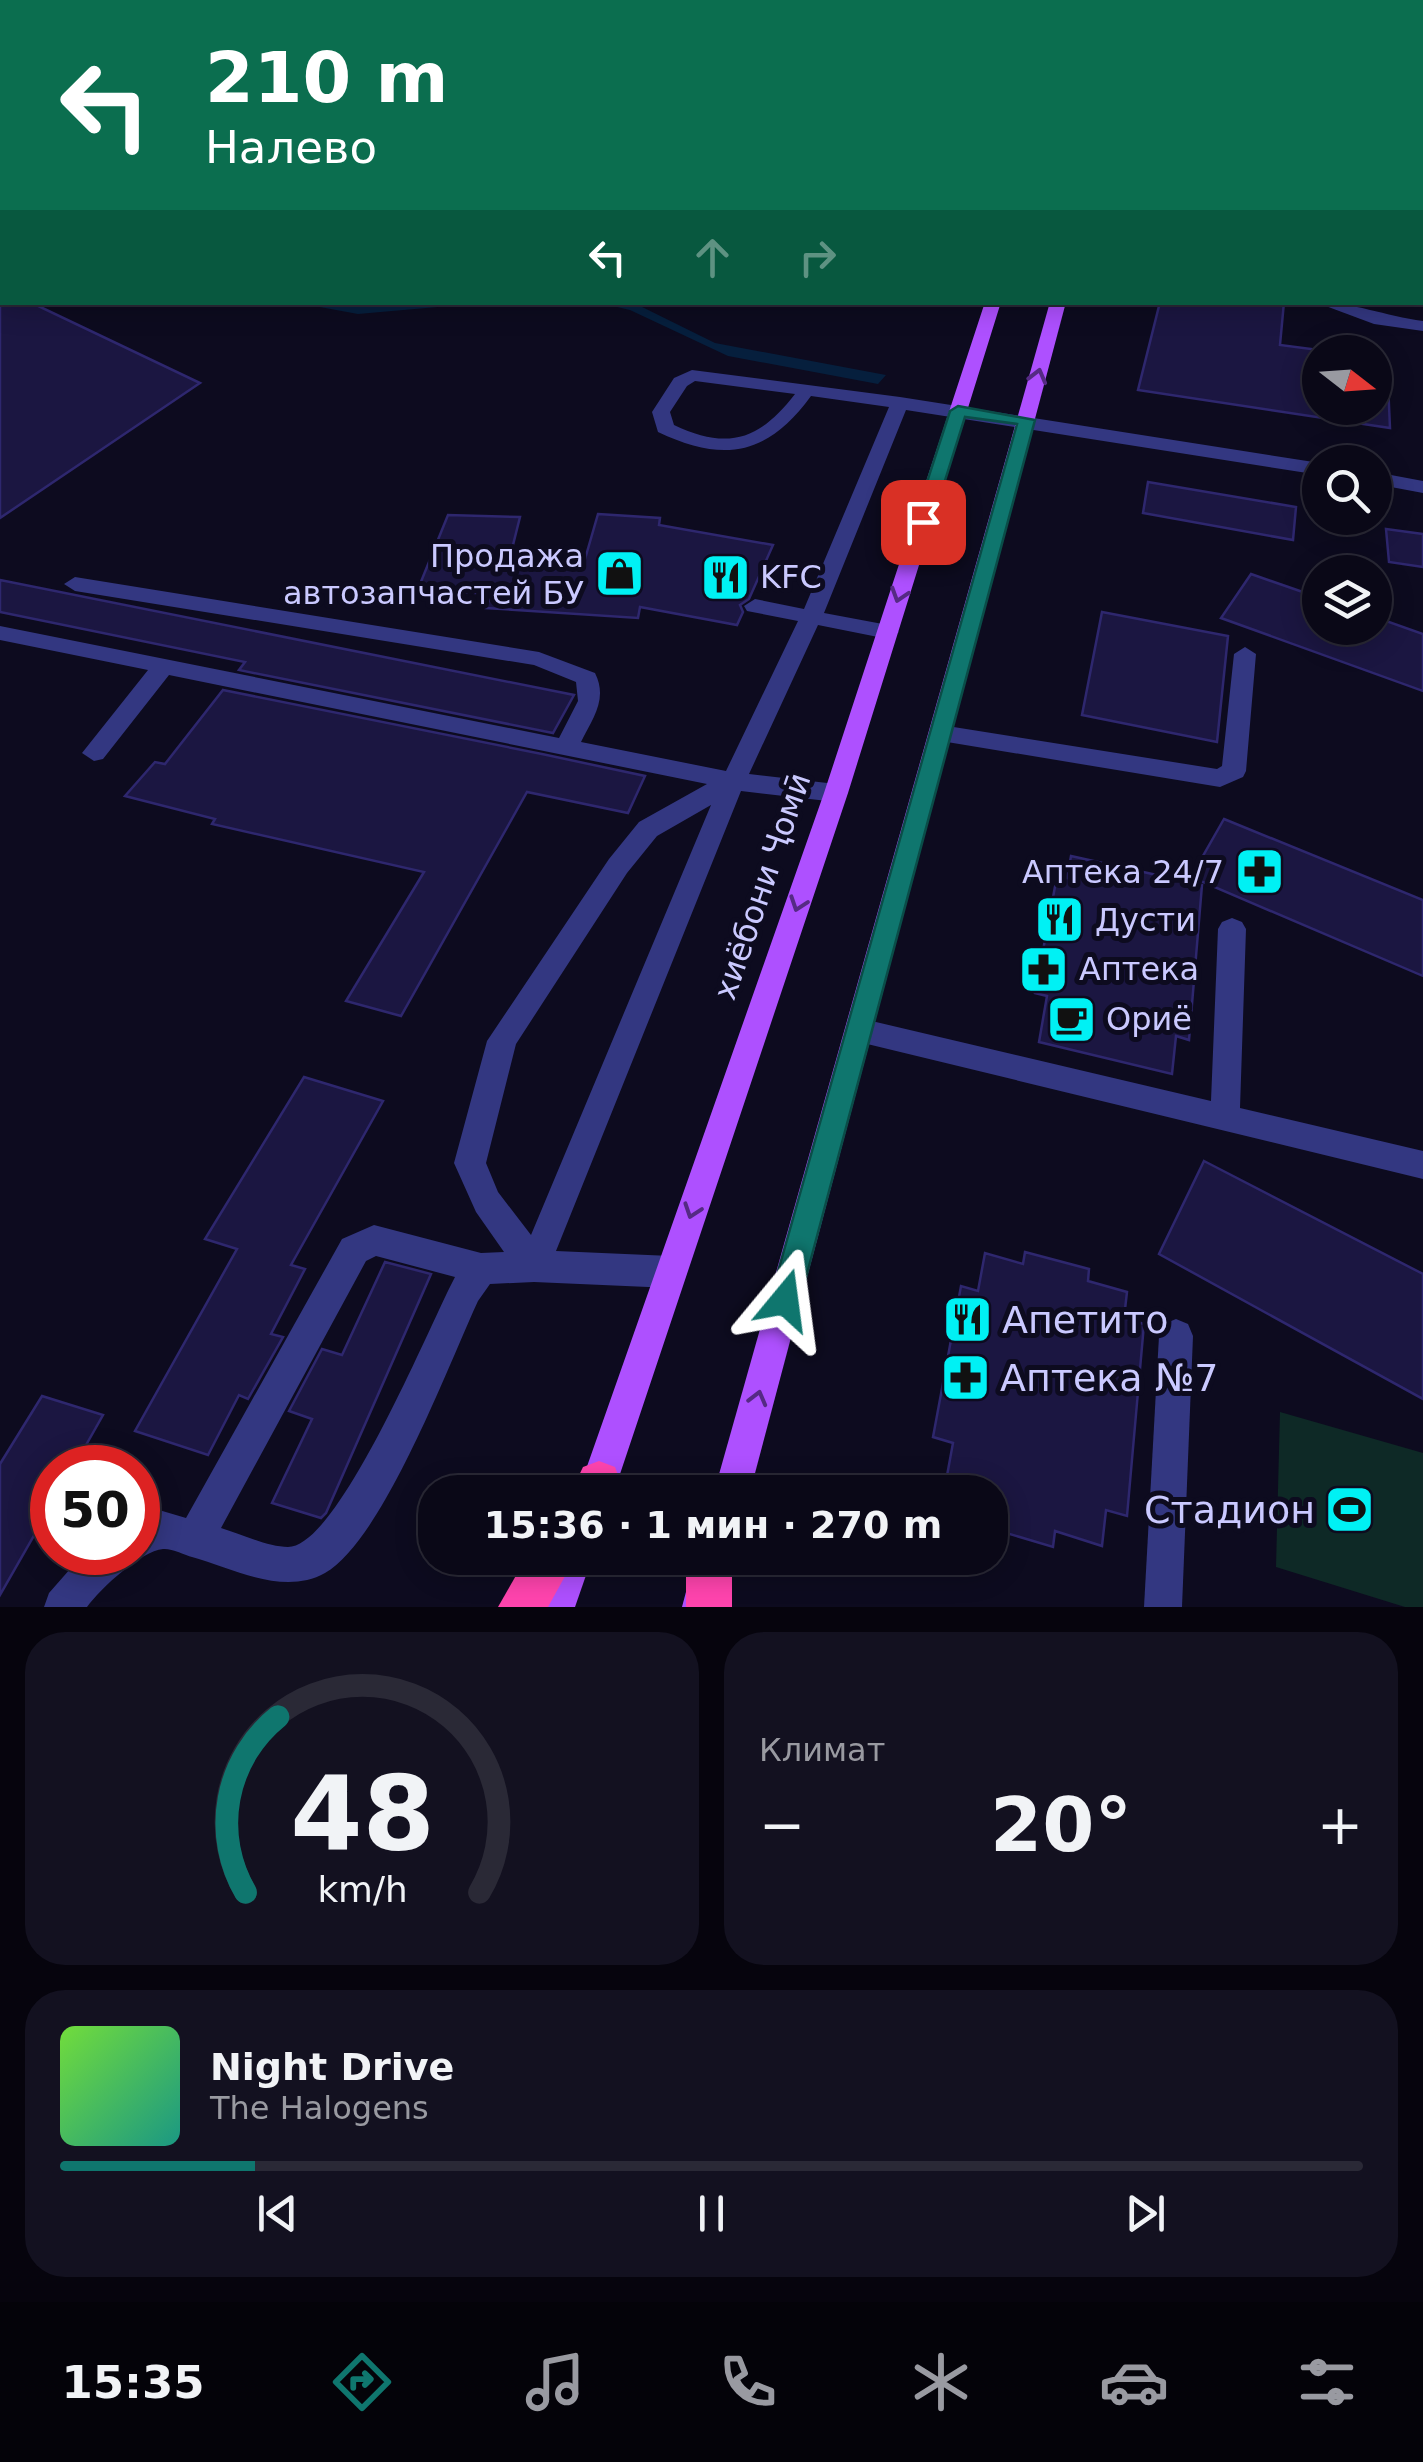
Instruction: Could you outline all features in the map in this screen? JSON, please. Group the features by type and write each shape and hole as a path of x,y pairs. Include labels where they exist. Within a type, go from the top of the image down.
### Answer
{"highway":[{"path":"521,1607 541,1575"}],"main road":[{"name":"хиёбони Ҷомӣ","path":"601,1475 836,792 992,305"},
{"path":"737,1475 1057,305"},
{"path":"556,1607 567,1575"}],"street":[{"path":"1332,305 1380,320 1423,326"},
{"path":"806,390 772,433 744,446 683,438 665,428 660,412 680,382 692,375 900,402 1027,420 1302,466"},
{"path":"534,1266 733,781 810,620 900,402"},
{"path":"1392,481 1423,486"},
{"path":"74,584 482,648 566,666 587,678 590,701 567,746"},
{"path":"756,606 810,620 888,632"},
{"path":"0,633 733,781 836,792"},
{"path":"941,733 1220,778 1234,770 1245,654"},
{"path":"94,753 162,668"},
{"path":"534,1266 487,1202 470,1162 502,1041 618,866 648,829 733,781"},
{"path":"1225,1119 1232,929"},
{"path":"859,1030 1423,1165"},
{"path":"196,1538 354,1250 374,1240 481,1269 534,1266 671,1272"},
{"path":"160,1528 288,1566 313,1559 341,1535 379,1472 466,1290 481,1269"},
{"path":"1164,1607 1176,1336"},
{"path":"63,1607 88,1575"}],"green space":[{"name":"Стадион","path":"1280,1412 1423,1453 1423,1607 1405,1607 1276,1567"}],"water":[{"path":"309,305 460,305 358,314"},
{"path":"609,305 638,305 715,343 886,375 878,384 728,356 630,310"}],"building":[{"path":"0,305 36,305 200,383 0,518"},
{"path":"1159,305 1284,305 1280,345 1302,348 1302,415 1138,390"},
{"path":"1148,482 1296,507 1293,540 1143,513"},
{"path":"598,514 660,518 659,525 773,545 749,599 740,605 743,612 737,625 640,607 638,618 486,608 491,594 418,589 448,515 520,517 509,561 583,566"},
{"path":"1392,530 1423,534 1423,567 1392,562 1392,555 1388,555 1387,535 1392,535"},
{"path":"1251,574 1302,592 1302,645 1392,645 1392,623 1423,634 1423,691 1221,618"},
{"path":"0,580 574,695 553,733 239,670 245,662 0,612"},
{"path":"1102,612 1228,636 1217,742 1082,715"},
{"path":"223,690 645,776 628,813 527,792 401,1016 346,1001 424,872 212,824 215,819 125,796 155,762 165,764"},
{"path":"1224,819 1423,900 1423,976 1191,877"},
{"path":"1071,856 1202,885 1189,1040 1176,1036 1172,1074 1039,1042 1047,996 1035,993 1057,876 1067,878"},
{"path":"304,1077 383,1101 291,1265 305,1269 271,1334 283,1337 248,1399 239,1395 208,1455 135,1431 237,1249 205,1239"},
{"path":"1204,1161 1423,1274 1423,1399 1159,1254"},
{"path":"1025,1252 1089,1269 1088,1281 1127,1292 1124,1318 1144,1324 1127,1516 1106,1510 1102,1546 1055,1531 1053,1547 1008,1533 1008,1475 947,1475 953,1443 933,1437 961,1286 978,1291 985,1253 1023,1264"},
{"path":"385,1262 431,1274 326,1513 321,1518 272,1503 312,1419 289,1411 322,1349 342,1355"},
{"path":"42,1396 103,1415 86,1445 30,1445 30,1542 0,1595 0,1464"}],"place":[{"name":"Продажа автозапчастей БУ","path":"619,574"},
{"name":"KFC","path":"725,577"},
{"name":"Аптека 24/7","path":"1259,872"},
{"name":"Дусти","path":"1060,920"},
{"name":"Аптека","path":"1044,969"},
{"name":"Ориё","path":"1071,1019"},
{"name":"Апетито","path":"967,1320"},
{"name":"Аптека №7","path":"965,1378"},
{"name":"Стадион","path":"1350,1510"}],"route":[{"path":"785,1300 1027,420 958,411 923,522"}]}
